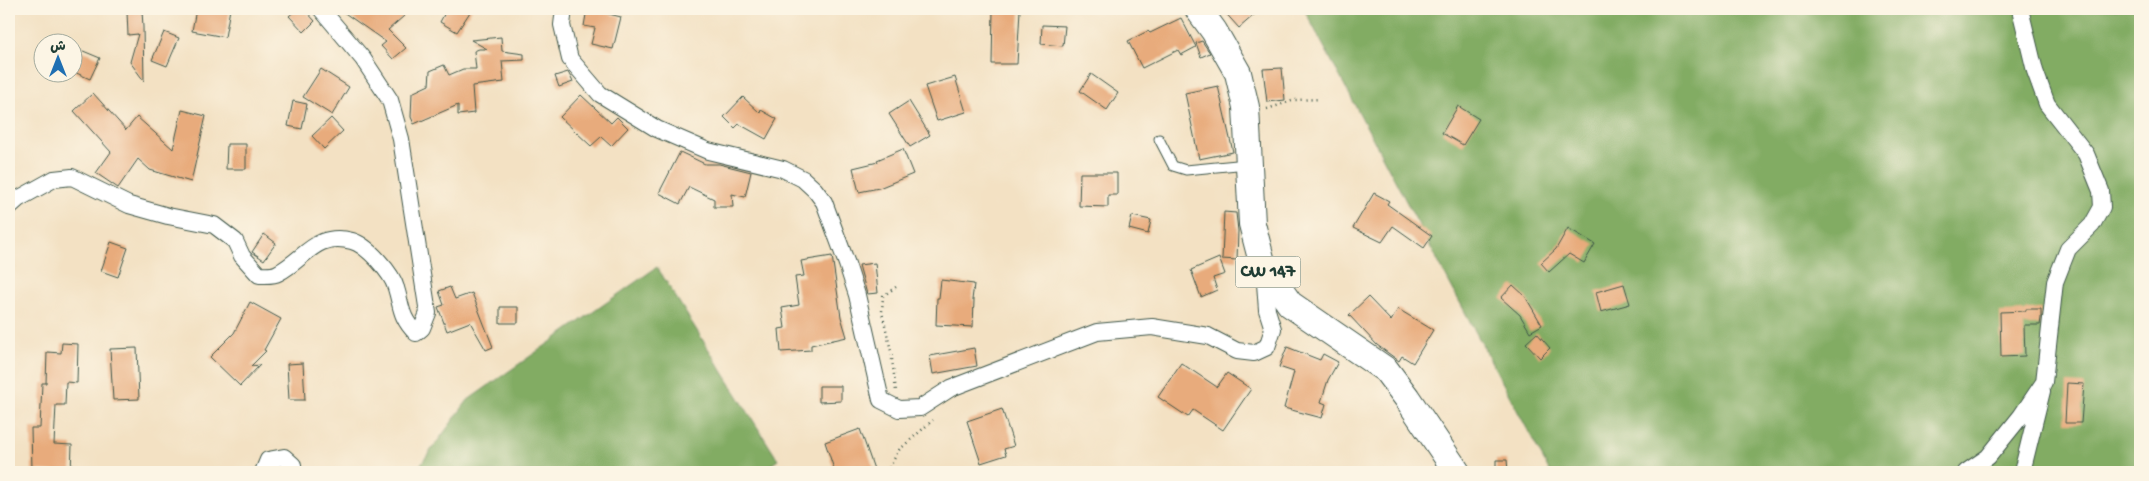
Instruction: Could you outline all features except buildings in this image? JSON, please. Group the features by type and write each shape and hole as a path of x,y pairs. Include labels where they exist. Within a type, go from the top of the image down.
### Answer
{"main road":[{"name":"CW 147","path":"1198,9 1214,31 1238,73 1246,115 1252,224 1263,266 1290,304 1386,370 1456,472"}],"street":[{"path":"9,207 18,199 54,179 72,178 129,205 168,216 214,225 235,241 242,256 259,276 276,274 311,247 333,238 354,241 369,251 388,273 396,286 401,312 408,325 416,333 422,328 428,313 401,139 390,100 363,59 322,9"},
{"path":"564,9 562,25 570,59 600,94 657,129 708,151 783,169 803,180 815,190 824,202 857,295 881,400 899,409 920,408 951,388 1098,332 1152,327 1208,336 1237,351 1254,353 1268,347 1273,329 1267,310 1263,266"},
{"path":"2020,9 2035,71 2047,104 2086,154 2101,192 2102,207 2092,225 2068,249 2055,282 2044,382 2022,472"},
{"path":"1966,472 1988,456 2021,416 2044,382"},
{"path":"263,472 268,460 284,457 293,465 294,472"}],"lane":[{"path":"1159,139 1173,166 1186,170 1249,164"}],"path":[{"path":"1246,115 1295,100 1320,99"},
{"path":"896,287 883,296 882,312 892,351 899,409"},
{"path":"887,472 898,450 937,416"}],"green space":[{"path":"1304,9 2140,9 2140,472 1550,472"},
{"path":"657,267 778,460 761,472 415,472 468,400"}]}
